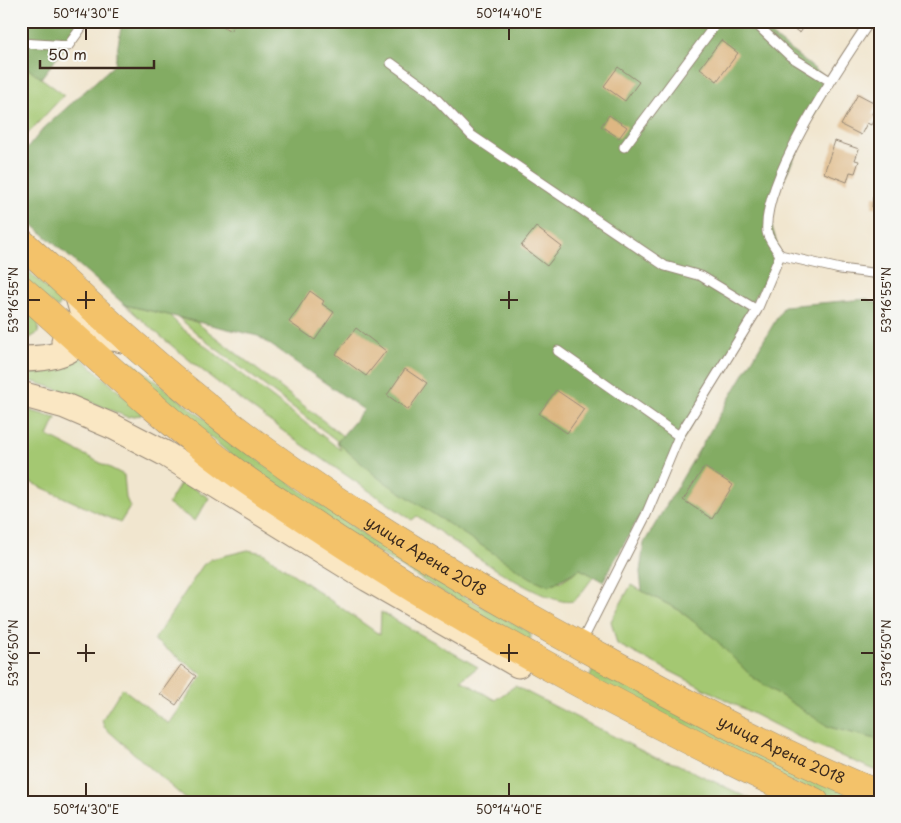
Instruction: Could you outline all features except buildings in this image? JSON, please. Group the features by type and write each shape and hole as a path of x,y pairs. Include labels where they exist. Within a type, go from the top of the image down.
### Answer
{"main road":[{"name":"улица Арена 2018","path":"21,242 131,342 266,452 396,540 484,593 707,715 799,761 880,795"},
{"path":"21,289 78,340 235,472 394,578 561,675 726,761"},
{"path":"21,359 52,357 67,352 78,340 84,327 76,293"},
{"path":"21,343 114,338 131,342"},
{"path":"21,394 65,406 114,426 164,453 464,635 559,687 761,776 815,802"}],"lane":[{"path":"21,43 68,46 86,21"},
{"path":"624,147 718,21"},
{"path":"752,21 790,56 830,81"},
{"path":"870,21 830,81 775,188 768,213 768,234 780,255 840,269 880,274"},
{"path":"391,63 426,89 471,135 666,266 701,276 757,310"},
{"path":"580,646 646,516 678,436 757,310 780,255"},
{"path":"558,351 678,436"},
{"path":"761,776 784,797"}],"green space":[{"path":"21,21 86,21 41,78 21,64"},
{"path":"122,21 753,21 830,81 768,213 780,255 750,305 746,328 603,581 580,569 549,586 531,578 377,477 337,442 364,410 258,336 125,305 21,215 21,156 43,129 115,64"},
{"path":"21,63 64,95 21,141"},
{"path":"21,264 61,302 58,308 21,281"},
{"path":"867,299 880,304 880,740 829,727 752,677 714,638 679,610 642,591 640,572 644,543 784,306"},
{"path":"21,301 39,323 38,333 30,338 21,338"},
{"path":"125,305 169,315 183,329 341,450 336,440 207,342 179,318 196,322 339,433 427,505 560,582 580,569 594,576 575,600 563,601 544,595 521,584 417,516 412,520 301,444 193,363"},
{"path":"78,355 142,412 141,415 127,417 70,393 21,378 21,364"},
{"path":"125,361 132,362 243,448 358,530 437,581 530,632 531,637 529,641 525,643 262,481 122,363"},
{"path":"21,408 56,418 48,436 124,475 126,498 130,507 120,523 21,478"},
{"path":"182,481 209,498 195,521 168,504"},
{"path":"248,550 263,553 380,635 381,612 478,667 461,680 495,700 515,686 656,758 677,764 757,802 189,802 104,727 102,720 122,688 169,724 203,675 154,640 203,565 211,559"},
{"path":"631,585 679,610 829,727 880,740 880,772 816,746 617,644 611,621"},
{"path":"594,667 870,802 834,802 733,756 588,681"}]}
